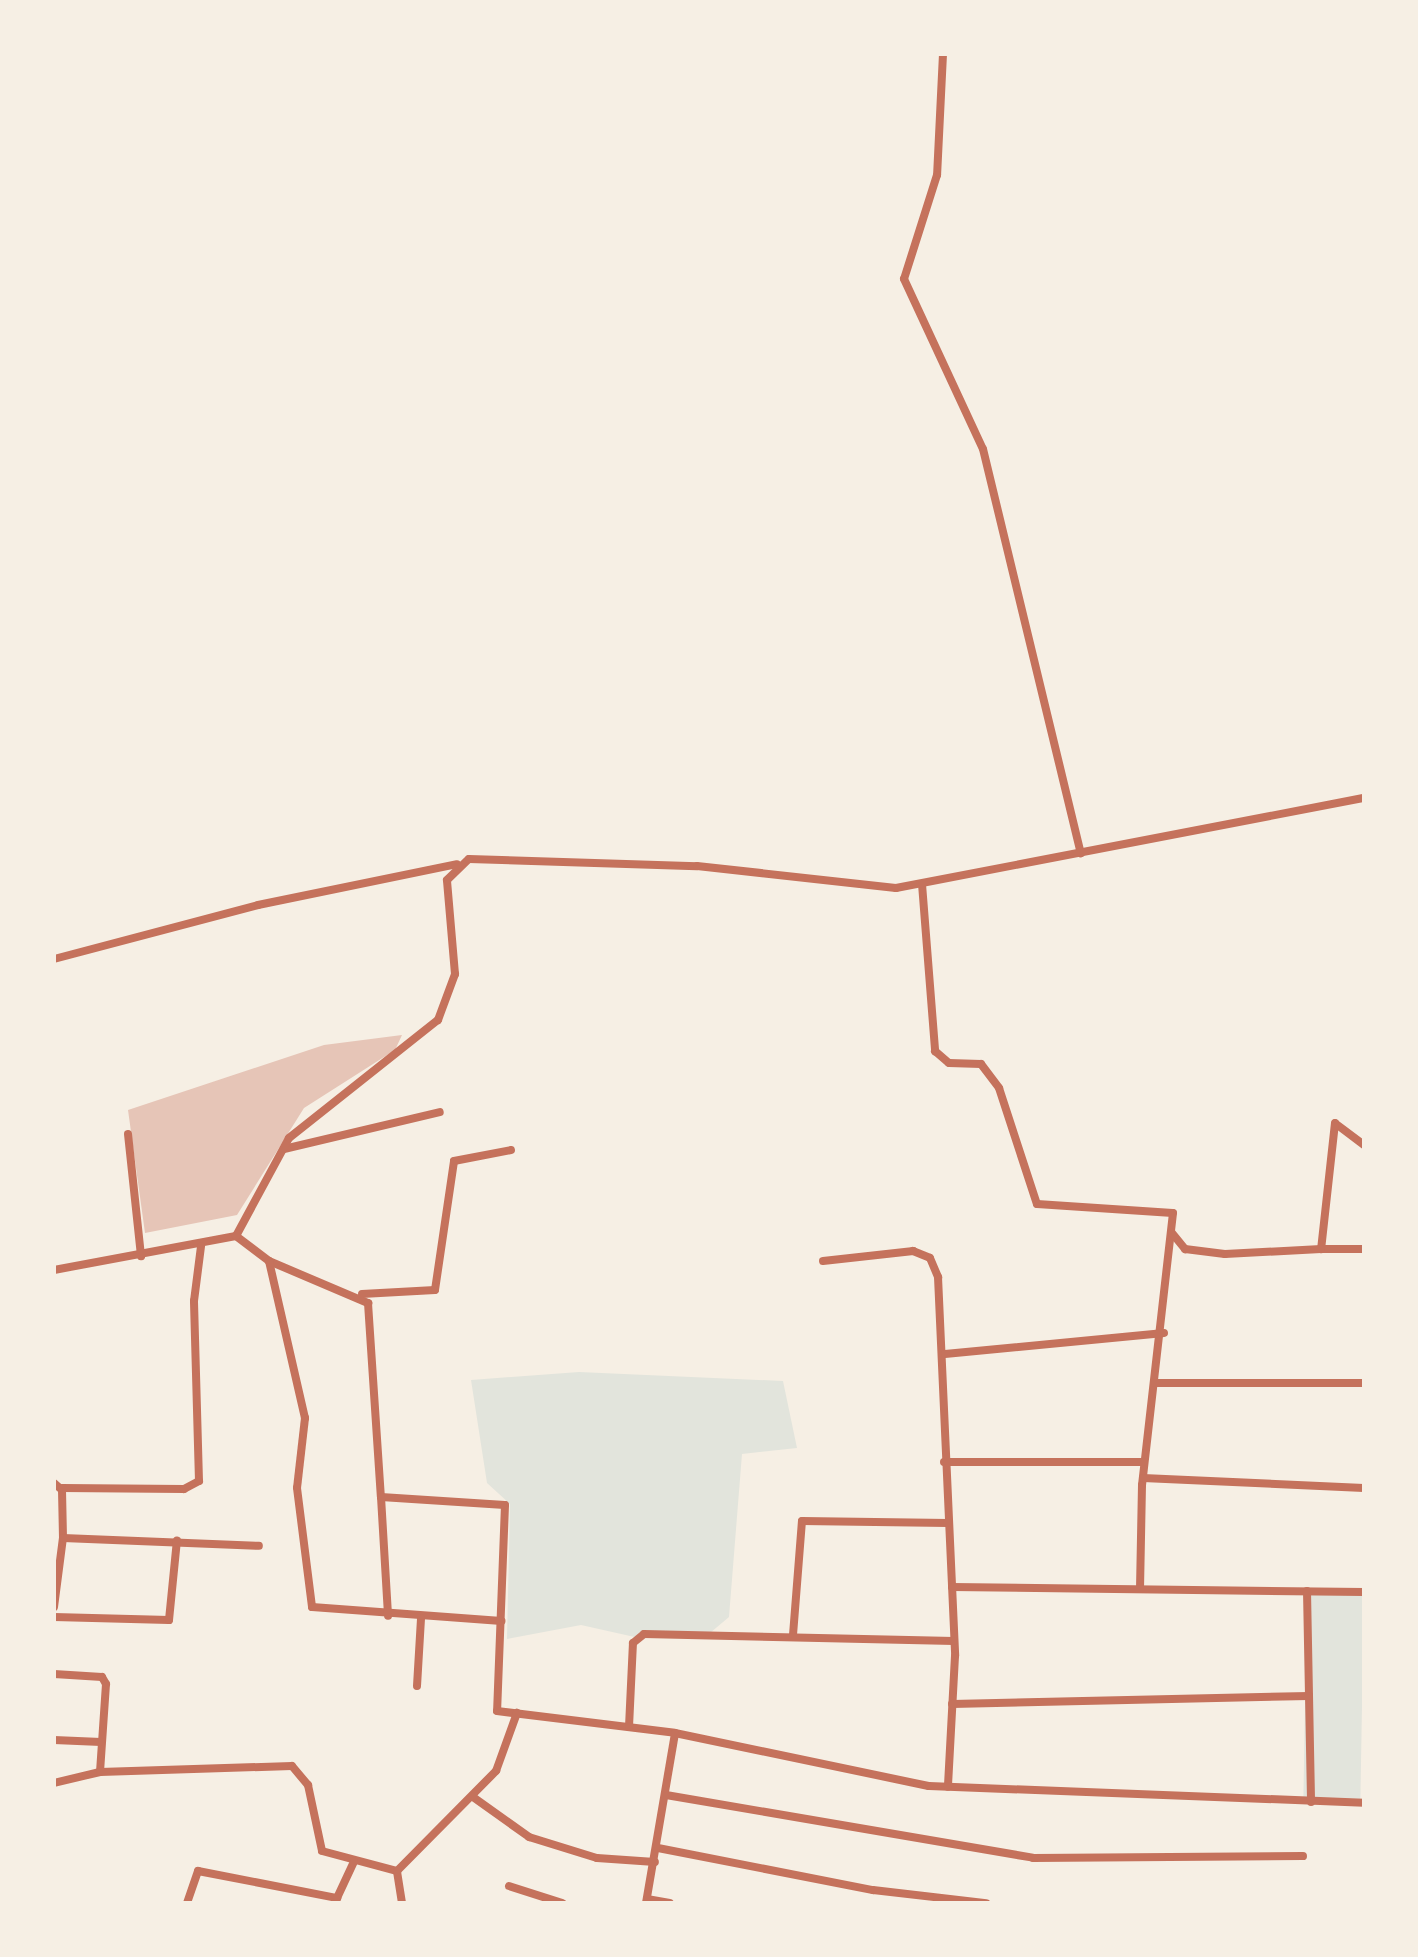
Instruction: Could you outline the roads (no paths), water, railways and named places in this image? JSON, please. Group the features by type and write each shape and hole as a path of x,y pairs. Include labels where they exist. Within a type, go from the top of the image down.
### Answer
{"street":[{"path":"943,54 937,175 904,279 983,449 1081,853"},
{"path":"54,959 258,905 469,859 697,866 896,888 1364,798"},
{"path":"54,1270 201,1246 236,1236 284,1149 321,1107 438,1020 455,974 447,880 457,864"},
{"path":"922,884 935,1051 949,1063 981,1064 999,1088 1037,1204 1173,1213 1164,1333 1144,1462 1140,1588"},
{"path":"284,1149 440,1112"},
{"path":"1321,1249 1335,1123 1364,1145"},
{"path":"128,1134 141,1256"},
{"path":"236,1236 269,1261 362,1294 435,1290 454,1161 511,1150"},
{"path":"1172,1233 1185,1249 1225,1254 1364,1249"},
{"path":"54,1607 60,1539 58,1485 184,1489 199,1481 194,1301 201,1246"},
{"path":"823,1261 913,1251 930,1258 945,1354 944,1462 954,1641 948,1787"},
{"path":"269,1261 305,1418 297,1488 309,1598 323,1610 501,1621"},
{"path":"362,1294 372,1320 388,1616"},
{"path":"945,1354 1164,1333"},
{"path":"1155,1383 1364,1383"},
{"path":"944,1462 1144,1462"},
{"path":"1143,1478 1364,1488"},
{"path":"381,1497 505,1505 495,1708 675,1733 948,1787 1364,1803"},
{"path":"793,1635 802,1521 948,1523"},
{"path":"60,1539 177,1540 259,1546"},
{"path":"54,1617 172,1618 177,1540"},
{"path":"952,1587 1364,1592"},
{"path":"1307,1591 1311,1802"},
{"path":"417,1686 421,1618"},
{"path":"629,1727 639,1637 793,1635 954,1641"},
{"path":"54,1674 105,1678 100,1772"},
{"path":"952,1704 1309,1696"},
{"path":"397,1871 473,1797 502,1762 517,1713"},
{"path":"670,1903 647,1901 675,1733"},
{"path":"54,1740 101,1742"},
{"path":"54,1783 100,1772 292,1766 308,1785 322,1851 397,1871"},
{"path":"666,1795 1033,1858 1303,1856"},
{"path":"473,1797 540,1841 597,1858 655,1862"},
{"path":"658,1848 959,1902 986,1903"},
{"path":"187,1903 198,1871 337,1898 354,1862"},
{"path":"397,1871 402,1903"},
{"path":"509,1886 562,1903"}]}
